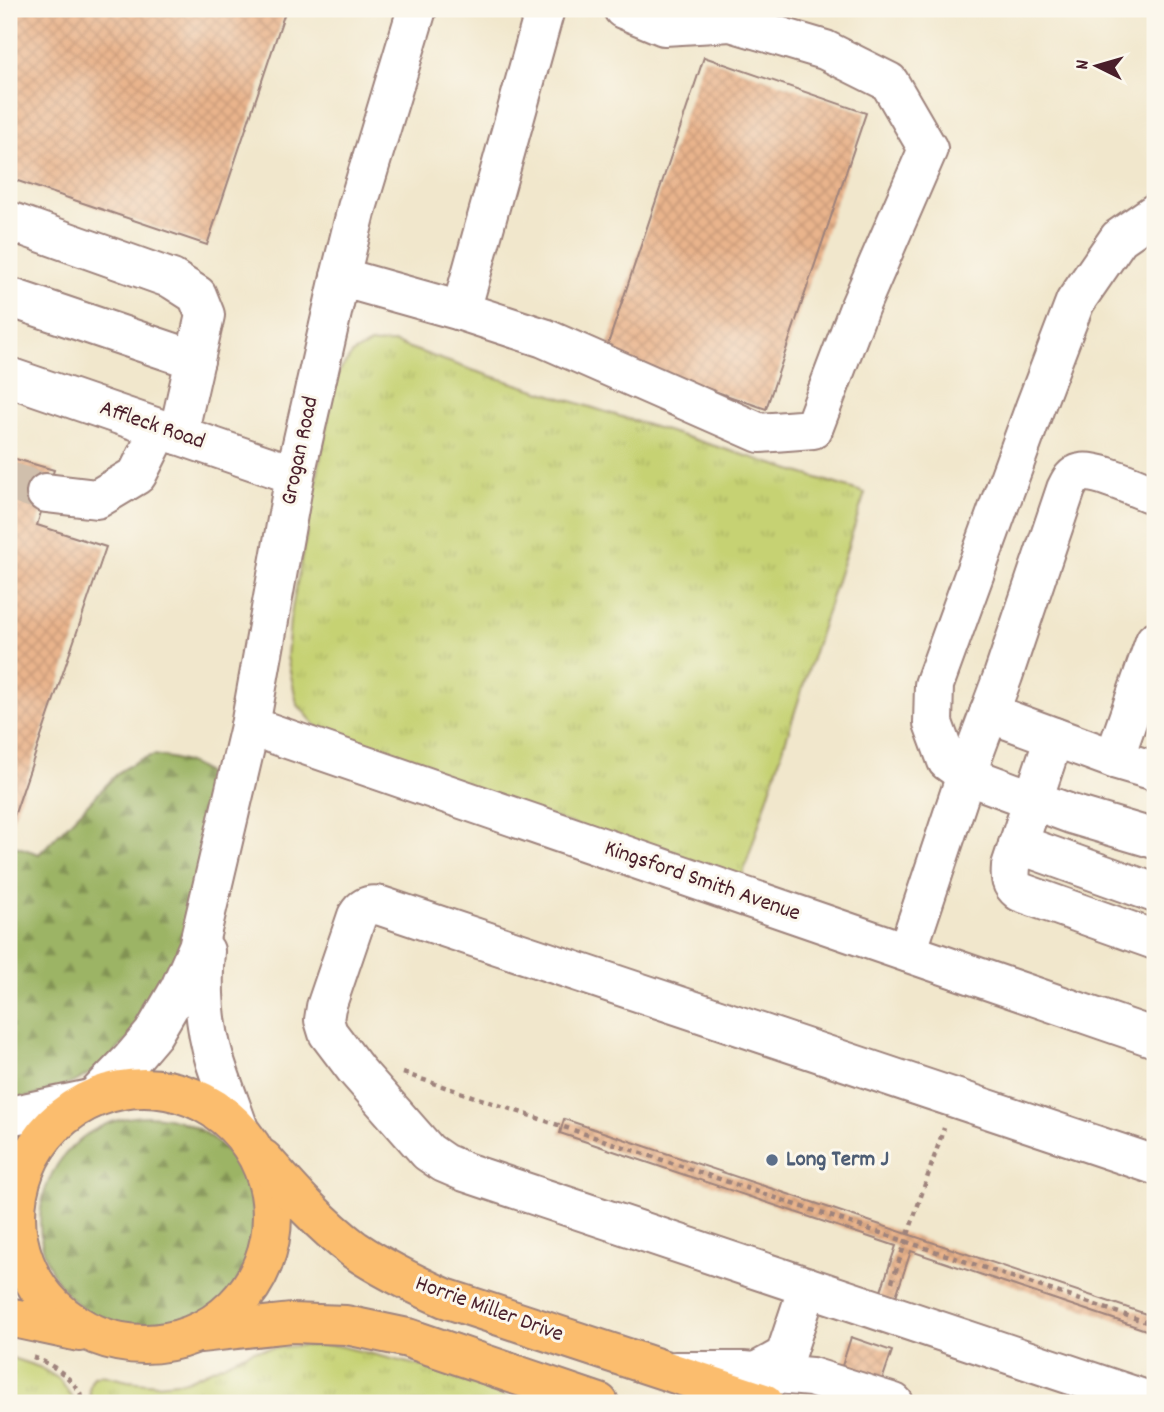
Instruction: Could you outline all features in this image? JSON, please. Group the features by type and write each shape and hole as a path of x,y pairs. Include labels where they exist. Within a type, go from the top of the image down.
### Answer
{"main road":[{"name":"Horrie Miller Drive","path":"98,1336 72,1323 50,1303 33,1280 21,1253 13,1205 24,1170 35,1148 50,1128 68,1111 92,1098 125,1088 156,1087 187,1094 215,1108 326,1226 355,1250 385,1269 445,1298 666,1371 760,1388"},
{"path":"9,1317 122,1343 148,1345 172,1342 196,1334 217,1322 236,1306 251,1287 270,1243 273,1219 271,1195 265,1171 247,1139"},
{"path":"196,1334 291,1323 346,1325 408,1338 599,1403"}],"street":[{"name":"Grogan Road","path":"92,1098 130,1061 163,1019 198,947 250,726 295,475 340,277 357,208 417,9"},
{"path":"461,311 545,9"},
{"path":"340,277 544,338 760,433 813,429 859,309 928,149 889,82 825,50 730,22 663,26 623,9"},
{"path":"1155,213 1119,238 1076,302 934,685 933,723 947,761 966,775 1071,814 1155,839"},
{"path":"9,221 172,279 197,295 205,315 195,360 169,432 137,475 97,499 46,493"},
{"path":"9,297 195,360"},
{"name":"Affleck Road","path":"9,377 295,475"},
{"path":"907,952 966,775 1071,479 1081,473 1098,474 1155,495"},
{"path":"1114,759 1155,641"},
{"path":"989,713 1114,759 1155,771"},
{"name":"Kingsford Smith Avenue","path":"250,726 1155,1038"},
{"path":"1054,737 1011,866 1010,878 1014,887 1020,892 1155,940"},
{"path":"1018,844 1155,893"},
{"name":"Grogan Road","path":"210,900 203,975 205,1009 214,1059 247,1139"},
{"path":"1155,1165 381,906 366,906 357,916 326,1007 324,1020 328,1033 356,1070 428,1152 444,1163 1155,1403"},
{"path":"9,1116 92,1098"},
{"path":"760,1388 785,1356 808,1287"},
{"path":"760,1388 811,1377 894,1403"}],"path":[{"path":"392,1069 1155,1325"},
{"path":"891,1285 944,1128"},
{"path":"26,1355 50,1364 62,1372 74,1383 85,1403"}],"green space":[{"path":"395,343 475,371 865,493 741,880 332,744 297,704 287,657 290,620 336,376 353,353 370,344"},
{"path":"154,755 187,762 202,770 213,782 215,794 181,951 149,1017 102,1066 75,1082 42,1094 9,1100 9,844 39,854 119,772"},
{"path":"147,1116 188,1124 223,1147 246,1182 254,1223 246,1264 223,1299 188,1322 147,1330 106,1322 71,1299 48,1264 40,1223 48,1182 71,1147 106,1124"},
{"path":"9,1135 15,1150 9,1178"},
{"path":"335,1345 425,1367 523,1403 317,1403 290,1394 265,1397 258,1403 93,1403 90,1393 94,1377 102,1375 157,1384 186,1381 254,1350"},
{"path":"9,1357 39,1367 59,1379 76,1403 9,1403"}],"building":[{"path":"9,9 286,9 207,245 9,178"},
{"path":"704,57 866,113 766,409 605,353"},
{"path":"9,457 54,470 37,525 106,547 12,822 9,821"},
{"path":"564,1119 1155,1317 1155,1333 911,1251 894,1302 879,1297 896,1246 560,1133"},
{"path":"851,1337 892,1351 877,1395 837,1382"}],"tunnel":[{"path":"9,481 46,493"}],"place":[{"name":"Long Term J","path":"772,1160"}]}
